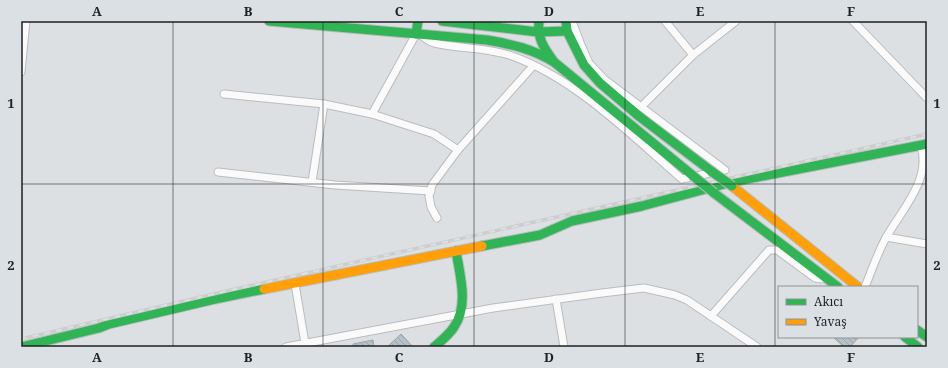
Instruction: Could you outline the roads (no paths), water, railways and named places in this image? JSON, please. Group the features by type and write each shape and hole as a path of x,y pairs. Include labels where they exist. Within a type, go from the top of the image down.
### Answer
{"main road":[{"path":"269,21 486,40 515,44 534,50 554,62 692,175 837,286"},
{"path":"417,34 418,21"},
{"path":"442,21 538,32 567,31"},
{"path":"479,25 506,21"},
{"path":"539,21 538,32 544,48 554,62"},
{"path":"566,21 567,31 584,65 600,83 640,117 732,186 857,286"},
{"path":"21,347 109,324 208,301 540,235 572,220 642,206 732,182 924,145"},
{"path":"434,347 454,329 461,314 463,302 456,251"},
{"path":"918,331 927,337"},
{"path":"905,338 918,347"}],"street":[{"path":"21,72 26,21"},
{"path":"372,114 417,34 432,42 476,48 512,56 547,72 593,102 682,178 725,170 604,79 589,63 572,21"},
{"path":"665,21 693,55"},
{"path":"641,107 693,55 736,21"},
{"path":"853,21 927,98"},
{"path":"437,218 431,207 429,196 432,185 458,150 533,66"},
{"path":"224,94 324,104 372,114 434,134 458,150"},
{"path":"312,182 324,104"},
{"path":"865,286 886,237 914,193 922,176 924,145"},
{"path":"218,172 312,182 430,191"},
{"path":"886,237 927,244"},
{"path":"711,316 769,250 777,250 815,278 819,279 824,277"},
{"path":"295,284 305,343"},
{"path":"286,347 461,314 556,299 644,288 675,295 687,300 757,347"},
{"path":"556,299 564,347"}],"railway":[{"path":"21,339 222,292 927,134"}]}
